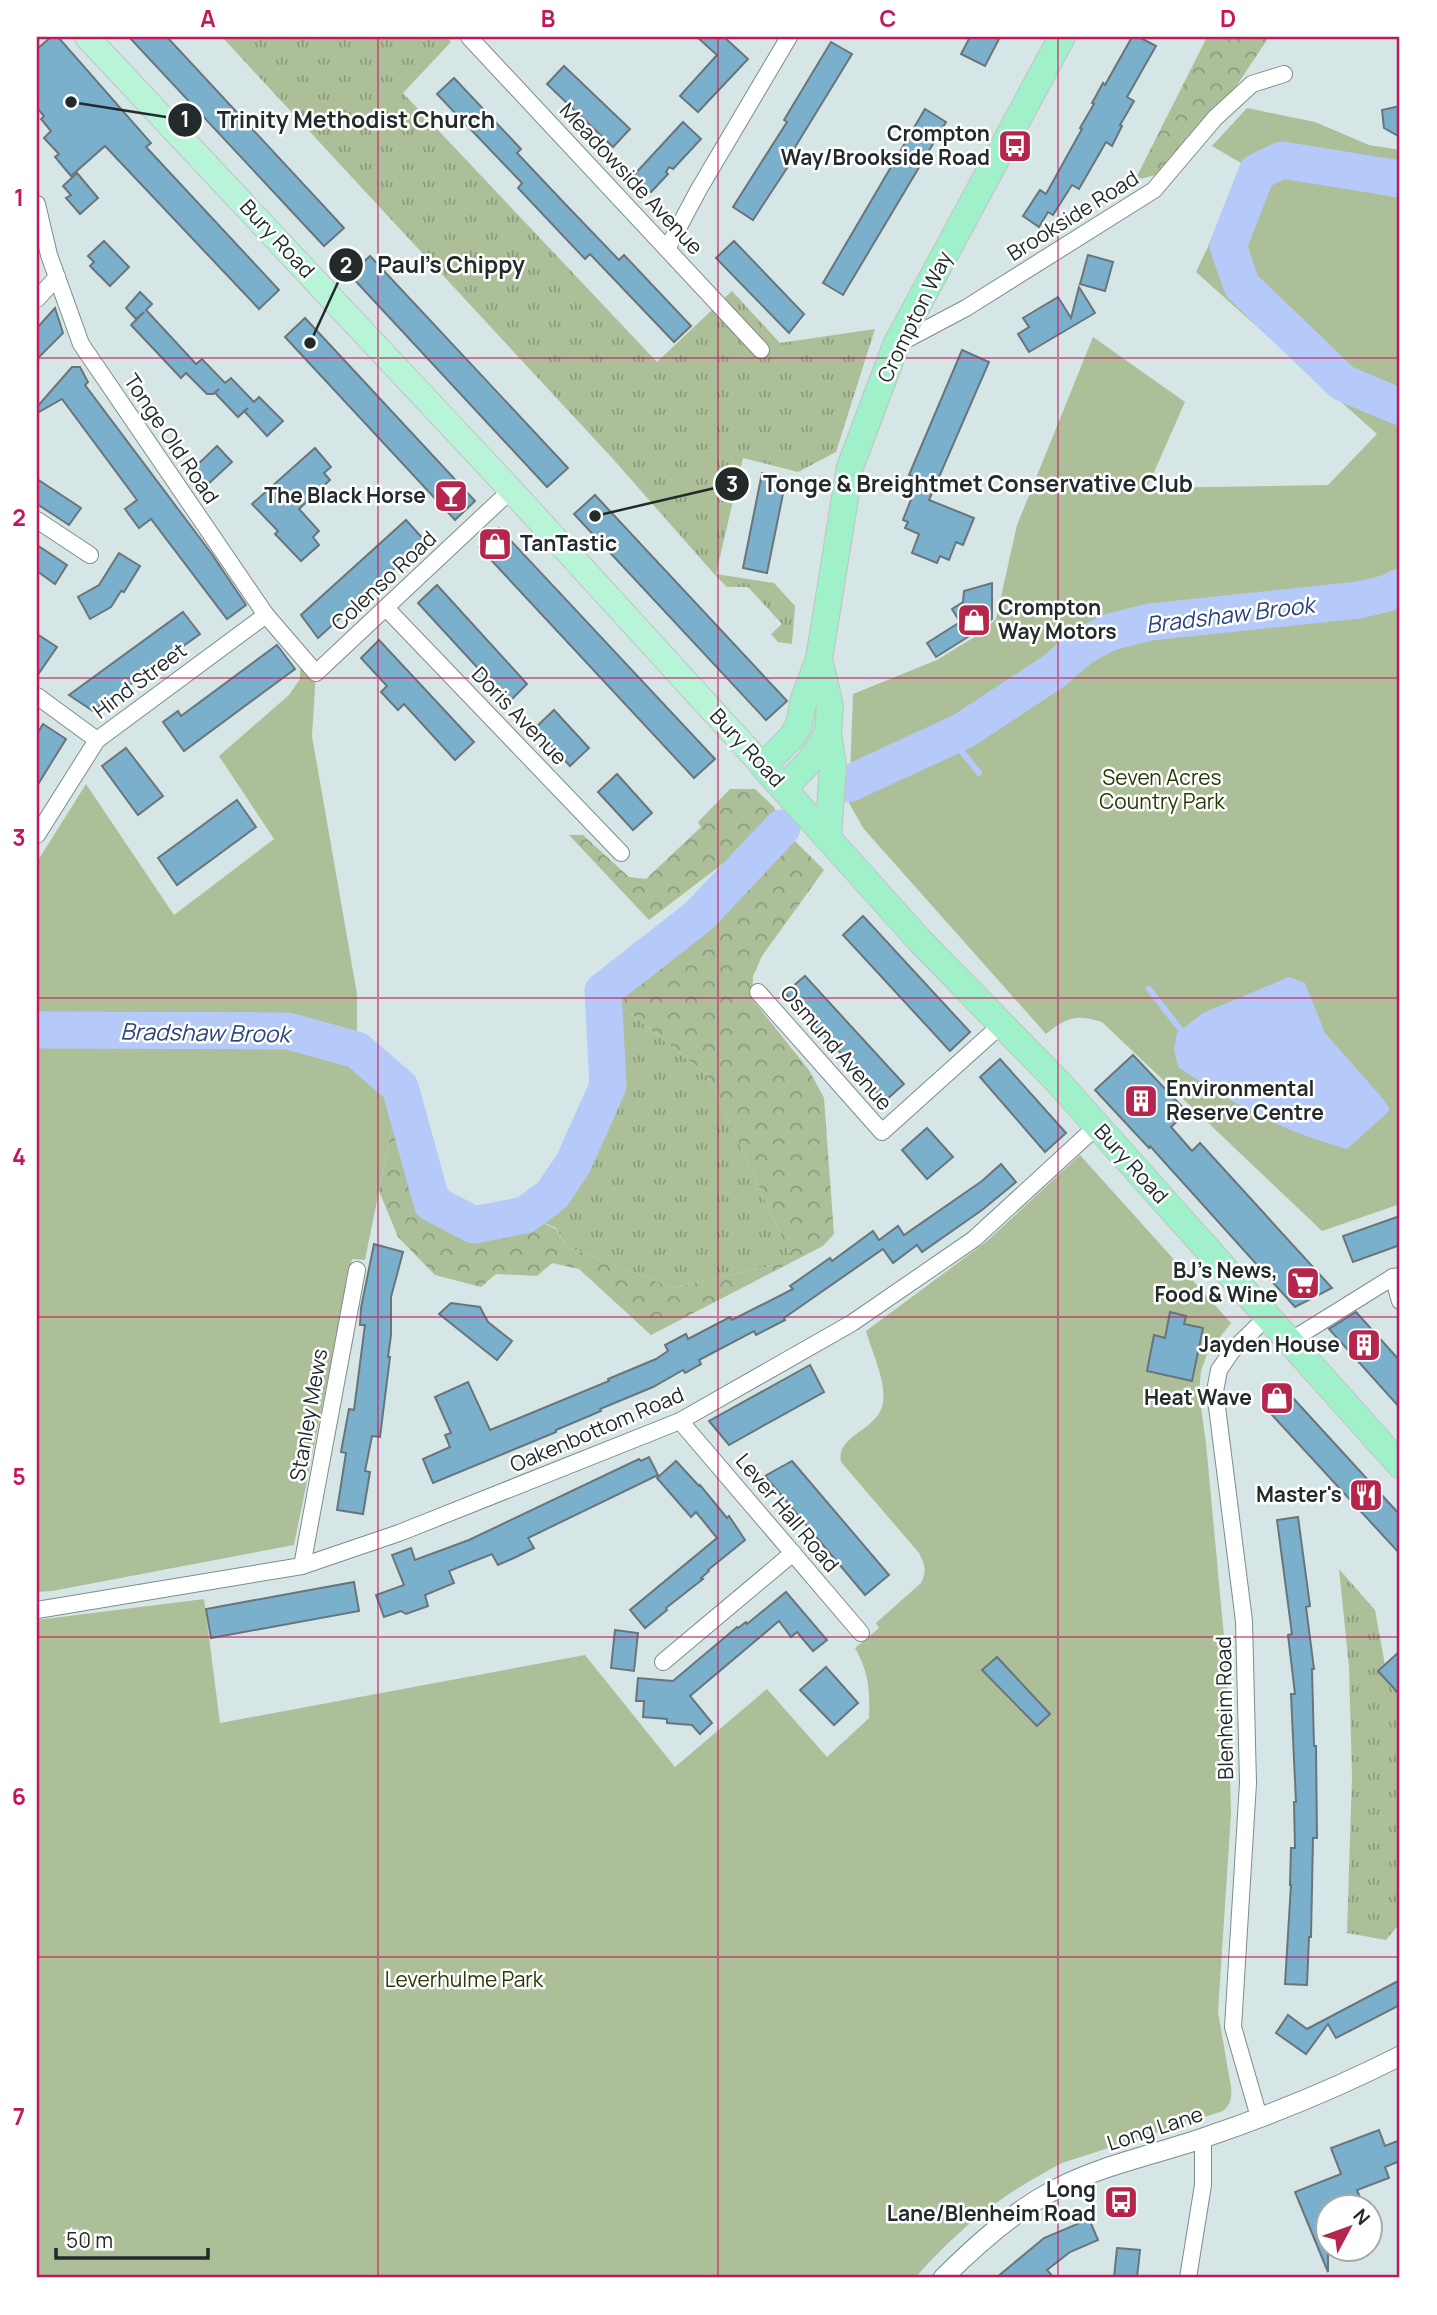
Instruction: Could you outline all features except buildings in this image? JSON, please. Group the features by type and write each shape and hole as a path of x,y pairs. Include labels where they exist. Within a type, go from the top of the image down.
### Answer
{"highway":[{"name":"Crompton Way","path":"763,766 796,732 803,714 804,699 819,659 850,467 896,345 1062,37"},
{"name":"Crompton Way","path":"819,659 830,706 828,733 833,766 828,837"},
{"path":"784,788 811,760 828,733"},
{"name":"Bury Road","path":"763,766 922,943 1059,1083 1400,1465"}],"main road":[{"name":"Bury Road","path":"87,37 511,490 763,766"}],"street":[{"name":"Meadowside Avenue","path":"469,37 761,350"},
{"path":"667,249 783,39"},
{"name":"Brookside Road","path":"896,345 966,308 1154,190 1215,118 1252,84 1284,74"},
{"name":"Tonge Old Road","path":"37,204 49,255 81,344 265,615 316,673"},
{"path":"37,299 57,277"},
{"name":"Colenso Road","path":"316,673 511,490"},
{"path":"37,520 90,555"},
{"name":"Doris Avenue","path":"386,608 621,853"},
{"name":"Hind Street","path":"37,835 97,740 265,615"},
{"path":"37,696 97,740"},
{"name":"Osmund Avenue","path":"758,992 882,1132 1001,1025"},
{"name":"Oakenbottom Road","path":"37,1610 302,1566 399,1533 680,1421 852,1323 974,1239 1097,1126"},
{"name":"Stanley Mews","path":"302,1566 357,1270"},
{"path":"1290,1341 1397,1276 1400,1301"},
{"name":"Blenheim Road","path":"1259,2117 1233,2027 1248,1769 1244,1620 1215,1391 1219,1370 1232,1351 1268,1316"},
{"name":"Lever Hall Road","path":"680,1421 861,1633"},
{"path":"663,1662 793,1553"},
{"name":"Long Lane","path":"943,2278 1001,2225 1057,2189 1099,2171 1259,2117 1400,2056"},
{"path":"1188,2278 1203,2185 1203,2138"}],"green space":[{"path":"222,37 447,37 451,42 403,93 657,362 732,291 780,343 875,329 836,452 798,472 743,458 716,574 774,583 795,606 792,644 778,642 771,634 782,624 748,587 727,587 715,575 613,459"},
{"path":"1207,37 1269,37 1215,118 1169,172 1135,180"},
{"name":"Seven Acres Country Park","path":"1247,108 1315,122 1369,145 1400,150 1400,1204 1322,1231 1102,1022 1085,1018 1072,1019 1046,1034 863,828 849,803 853,694 937,660 981,633 996,619 1017,525 1093,337 1185,402 1147,488 1328,485 1377,434 1196,272 1246,166 1212,146"},
{"path":"300,654 316,673 312,736 357,994 357,1050 400,1087 365,1260 352,1259 294,1545 37,1592 37,862 86,784 174,915 274,839 219,756 289,695 300,679"},
{"path":"730,789 755,789 774,807 780,820 649,920 569,835 583,835 629,877 646,879 701,827 698,822"},
{"path":"782,828 824,870 762,956 753,976 752,999 809,1070 824,1098 834,1234 823,1246 651,1335 579,1269 552,1263 537,1276 496,1274 481,1287 435,1275 398,1237 379,1191 400,1087 432,1203 473,1225 525,1215 556,1229 566,1246 673,1288 793,1261 708,1076 603,991 699,916"},
{"path":"603,991 708,1076 793,1261 673,1288 566,1246 556,1228 525,1215 552,1195 573,1164 608,1086"},
{"name":"Leverhulme Park","path":"1080,1155 1231,1323 1207,1354 1201,1371 1199,1393 1227,1669 1231,1814 1218,2012 1231,2087 1226,2108 1062,2163 1020,2187 983,2213 915,2278 37,2278 37,1620 204,1599 220,1723 585,1655 675,1767 767,1689 827,1757 869,1718 868,1682 855,1648 879,1628 876,1623 921,1583 925,1571 919,1553 841,1462 845,1445 874,1419 883,1402 881,1375 866,1331 986,1242"},
{"path":"1339,1569 1375,1610 1385,1665 1379,1671 1400,1695 1400,1923 1386,1940 1347,1933 1352,1777 1349,1667"}],"water":[{"path":"1289,977 1305,983 1325,1033 1390,1110 1347,1149 1301,1134 1259,1116 1178,1067 1174,1049 1177,1033 1203,1013"}],"waterway":[{"name":"Bradshaw Brook","path":"1400,179 1282,160 1257,172 1228,246 1242,286 1343,383 1400,407"},
{"name":"Bradshaw Brook","path":"848,784 963,731 1054,671 1083,646 1110,632 1150,622 1359,600 1400,587"},
{"path":"950,737 979,773"},
{"name":"Bradshaw Brook","path":"37,1030 288,1031 357,1050 400,1087 432,1203 474,1225 525,1215 552,1195 573,1164 608,1086 603,991 699,916 782,828"},
{"path":"1149,989 1181,1030"}],"place":[{"name":"Trinity Methodist Church","path":"71,102"},
{"name":"Crompton Way/Brookside Road","path":"1015,146"},
{"name":"Paul's Chippy","path":"310,343"},
{"name":"The Black Horse","path":"451,496"},
{"name":"Tonge & Breightmet Conservative Club","path":"595,516"},
{"name":"TanTastic","path":"495,544"},
{"name":"Crompton Way Motors","path":"974,620"},
{"name":"Environmental Reserve Centre","path":"1141,1101"},
{"name":"BJ's News, Food & Wine","path":"1303,1283"},
{"name":"Jayden House","path":"1364,1345"},
{"name":"Heat Wave","path":"1277,1398"},
{"name":"Master's","path":"1366,1495"},
{"name":"Long Lane/Blenheim Road","path":"1121,2202"}]}
